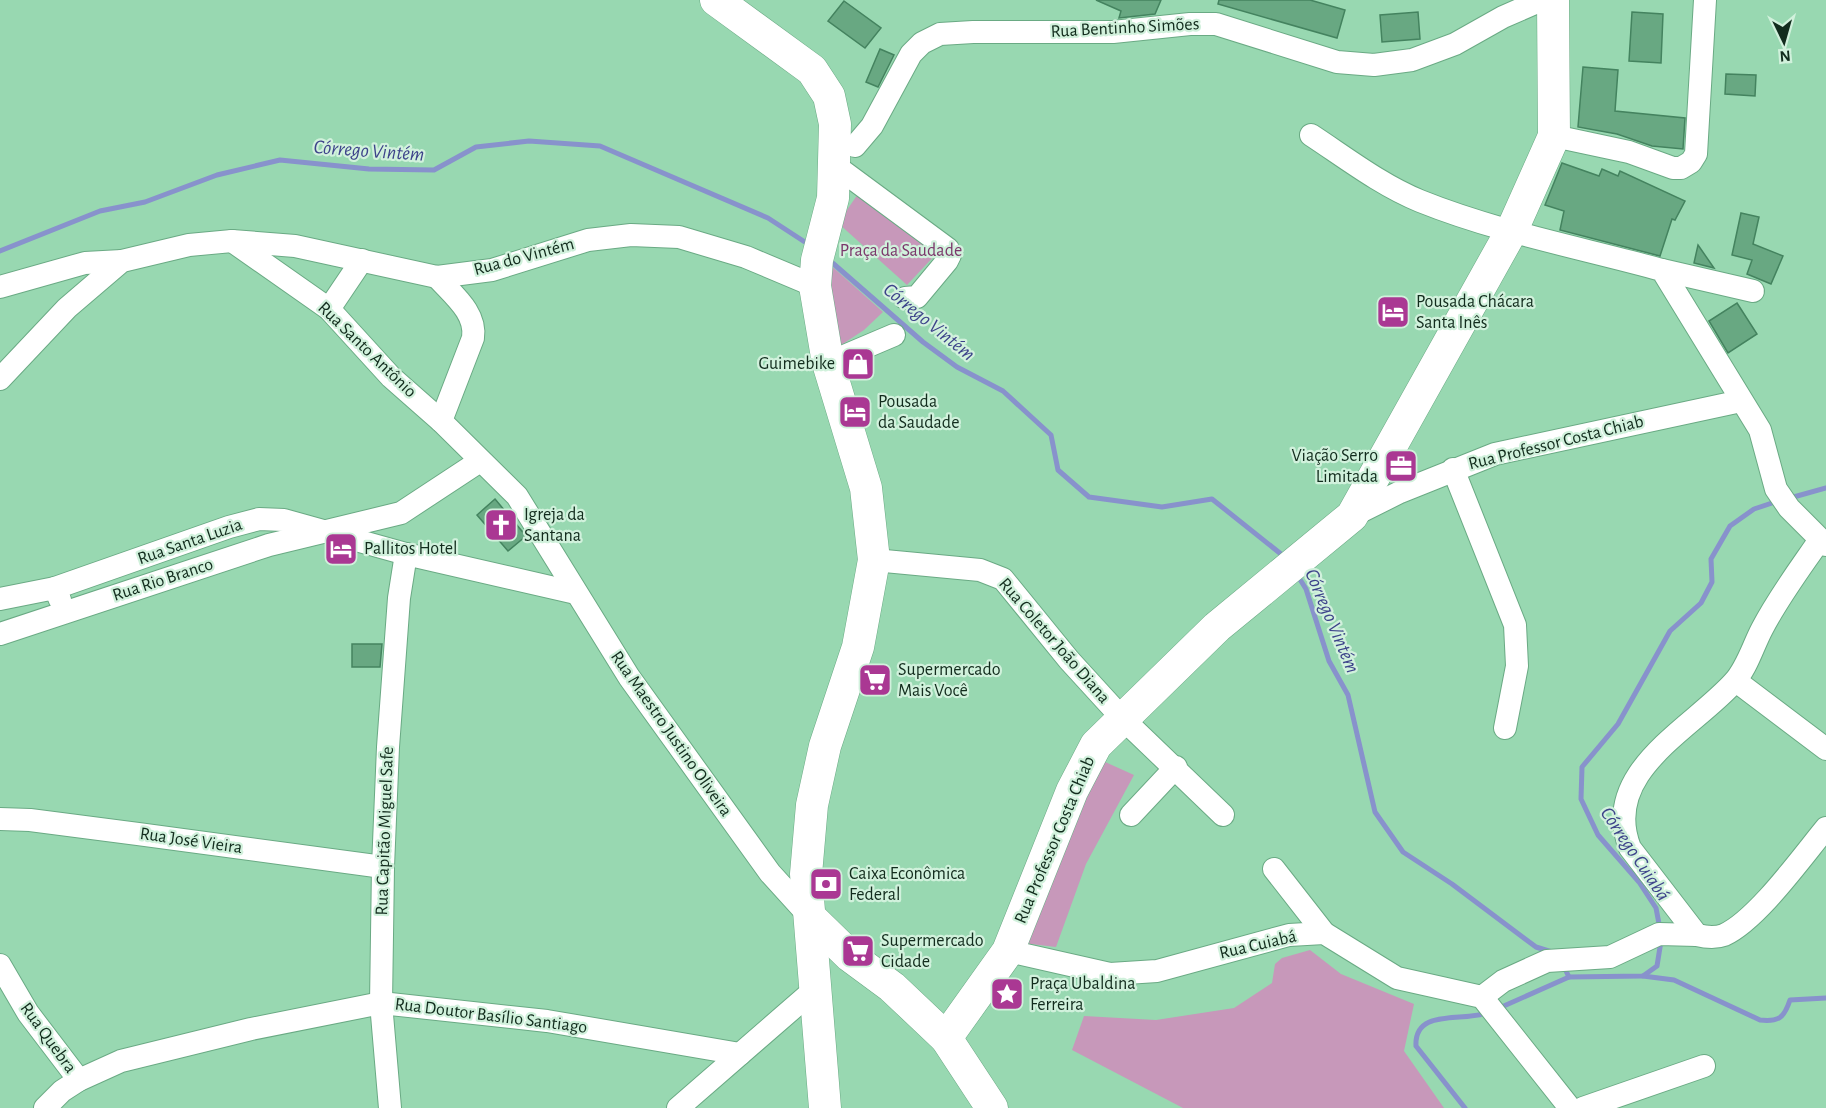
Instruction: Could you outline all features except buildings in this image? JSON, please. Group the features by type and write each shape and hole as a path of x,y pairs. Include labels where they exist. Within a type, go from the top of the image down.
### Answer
{"street":[{"path":"716,0 812,70 829,96 842,170 948,249 951,255 917,297 905,298"},
{"path":"749,0 802,36 825,58 845,85 855,120 819,259 828,363 866,488 874,560 858,647 825,746 812,805 806,874 825,1108"},
{"name":"Rua Bentinho Simões","path":"842,170 872,126 911,54 922,43 940,34 1113,32 1190,24 1216,24 1337,62 1374,65 1412,60 1455,44 1503,17 1542,0"},
{"path":"1352,516 1512,231 1554,136 1553,0"},
{"path":"1554,136 1629,152 1672,168 1681,168 1691,162 1696,154 1705,0"},
{"path":"1311,135 1390,187 1421,201 1512,231 1753,291"},
{"name":"Rua do Vintém","path":"0,287 85,263 122,261 189,245 232,241 295,246 437,278 492,270 588,240 631,234 679,237 746,257 819,259"},
{"name":"Rua Santo Antônio","path":"232,241 328,309 391,377 441,421 480,461"},
{"name":"Rua do Vintém","path":"0,379 67,308 122,261"},
{"path":"328,309 362,261"},
{"path":"1662,270 1760,430 1776,489 1789,508 1822,543 1779,600 1736,681 1654,754 1629,789 1624,832 1630,848 1707,936"},
{"path":"437,278 469,314 475,325 473,338 441,421"},
{"path":"828,363 894,335"},
{"name":"Rua Professor Costa Chiab","path":"1008,951 1072,791 1096,745 1196,646 1352,516 1454,469 1495,454 1741,401"},
{"name":"Rua Rio Branco","path":"0,634 268,545 328,530 375,522 401,513 480,461"},
{"name":"Rua Maestro Justino Oliveira","path":"480,461 517,496 630,678 770,873 810,917"},
{"path":"1454,469 1515,625 1517,666 1505,728"},
{"name":"Rua Santa Luzia","path":"0,599 55,588 229,527 259,519 284,520 328,530 406,554 576,592"},
{"name":"Rua Capitão Miguel Safe","path":"390,1108 381,1003 382,867 399,598 406,554"},
{"name":"Rua Coletor João Diana","path":"874,560 980,570 1004,579 1069,660 1122,718 1176,767 1223,815"},
{"path":"55,588 65,612"},
{"path":"1736,681 1826,750"},
{"path":"1131,815 1176,767"},
{"name":"Rua José Vieira","path":"0,819 127,832 382,867"},
{"path":"1493,1010 1503,981 1558,961 1610,957 1663,933 1707,936 1744,923 1826,828"},
{"path":"1274,869 1324,933 1364,960 1397,978 1493,1010 1570,1108"},
{"path":"810,917 850,956 892,987 946,1038 993,1108"},
{"name":"Rua Cuiabá","path":"1008,951 1110,974 1157,971 1289,935 1324,933"},
{"path":"946,1038 1008,951"},
{"path":"678,1108 850,956"},
{"name":"Rua Quebra","path":"0,965 28,1013 79,1080"},
{"name":"Rua Doutor Basílio Santiago","path":"45,1108 62,1091 79,1080 121,1061 251,1029 381,1003 547,1021 740,1054"},
{"path":"1583,1108 1704,1066"}],"green space":[{"name":"Praça da Saudade","path":"860,191 937,253 907,285 838,223"},
{"name":"Praça da Saudade","path":"827,262 883,312 864,330 835,349"},
{"path":"1103,761 1134,775 1086,864 1056,947 1022,943 1056,856"},
{"path":"1310,950 1341,974 1414,1004 1404,1051 1444,1108 1183,1108 1072,1050 1084,1016 1156,1020 1234,1008 1272,983 1275,964 1282,958"}],"waterway":[{"name":"Córrego Vintém","path":"0,251 100,211 145,202 217,175 280,160 369,169 434,170 476,147 529,141 600,146 768,218 811,246"},
{"name":"Córrego Vintém","path":"828,259 923,342 957,367 1003,391 1051,435 1058,470 1089,497 1162,507 1212,499 1286,558"},
{"name":"Córrego Cuiabá","path":"1790,498 1826,488"},
{"name":"Córrego Cuiabá","path":"1660,929 1656,908 1639,882 1598,835 1581,799 1582,767 1618,724 1670,631 1701,603 1712,582 1711,559 1730,526 1754,509 1778,501"},
{"name":"Córrego Vintém","path":"1296,573 1306,589 1329,661 1348,695 1375,812 1403,852 1452,884 1536,947 1552,952"},
{"name":"Córrego Cuiabá","path":"1497,1009 1569,977 1643,976 1657,966 1661,941"},
{"name":"Córrego Vintém","path":"1563,965 1569,977"},
{"path":"1643,976 1674,980 1760,1020 1780,1018 1790,1000 1826,998"},
{"name":"Córrego Cuiabá","path":"1465,1108 1416,1046 1418,1034 1423,1026 1432,1021 1489,1012"}],"place":[{"name":"Pousada Chácara Santa Inês","path":"1393,312"},
{"name":"Guimebike","path":"858,364"},
{"name":"Pousada da Saudade","path":"855,412"},
{"name":"Viação Serro Limitada","path":"1401,466"},
{"name":"Igreja da Santana","path":"501,525"},
{"name":"Pallitos Hotel","path":"341,549"},
{"name":"Supermercado Mais Você","path":"875,680"},
{"name":"Caixa Econômica Federal","path":"826,884"},
{"name":"Supermercado Cidade","path":"858,951"},
{"name":"Praça Ubaldina Ferreira","path":"1007,994"}]}
